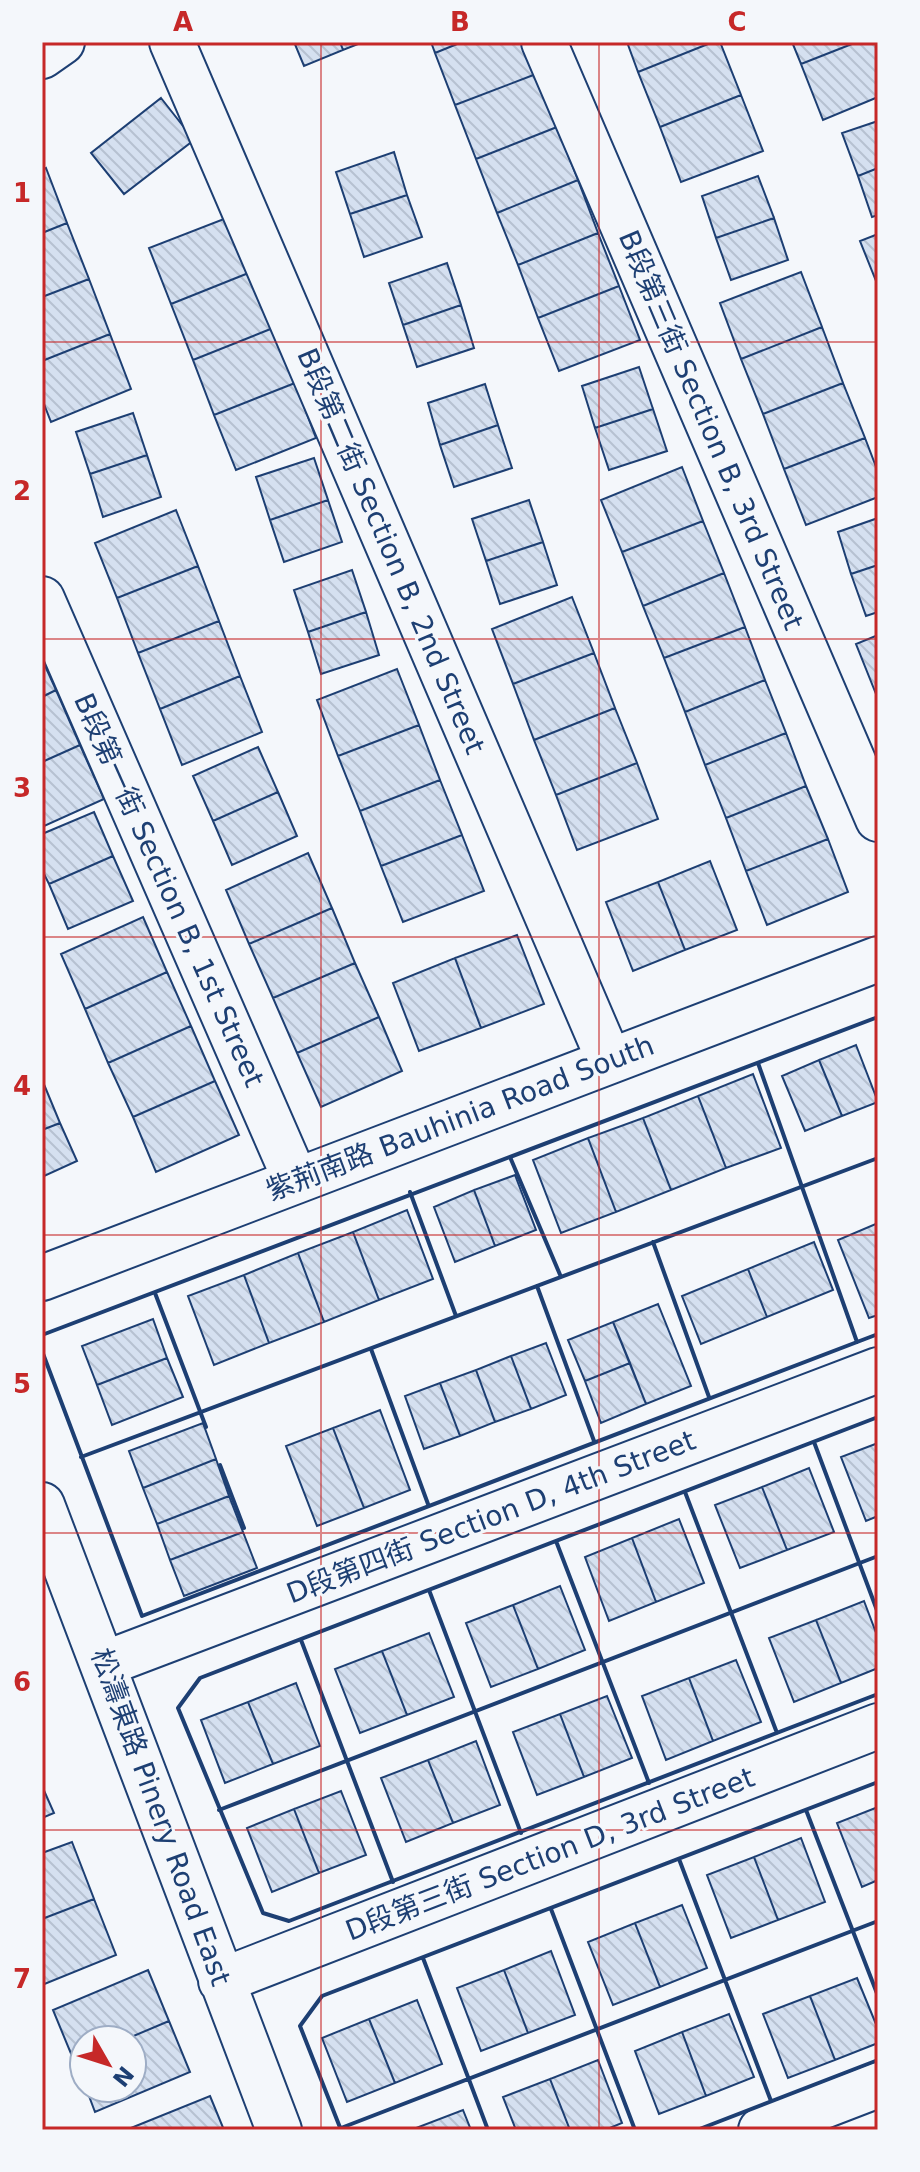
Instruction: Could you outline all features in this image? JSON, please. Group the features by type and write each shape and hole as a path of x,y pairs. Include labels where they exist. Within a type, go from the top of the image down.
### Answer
{"street":[{"path":"42,56 62,42"},
{"name":"B段第二街 Section B, 2nd Street","path":"172,42 609,1060"},
{"name":"B段第三街 Section B, 3rd Street","path":"544,42 878,819"},
{"name":"B段第一街 Section B, 1st Street","path":"42,599 296,1181"},
{"name":"紫荊南路 Bauhinia Road South","path":"42,1278 878,959"},
{"name":"D段第四街 Section D, 4th Street","path":"104,1664 878,1370"},
{"name":"松濤東路 Pinery Road East","path":"42,1505 279,2130"},
{"name":"D段第三街 Section D, 3rd Street","path":"221,1981 878,1726"},
{"path":"761,2130 878,2085"}],"building":[{"path":"294,42 340,42 343,50 304,66"},
{"path":"340,42 363,42 343,50"},
{"path":"431,42 462,42 435,53"},
{"path":"462,42 524,42 536,74 455,105 435,53"},
{"path":"627,42 713,42 638,72"},
{"path":"713,42 720,42 741,95 660,127 638,72"},
{"path":"792,42 857,42 801,64"},
{"path":"857,42 878,42 878,97 823,120 801,64"},
{"path":"536,74 557,127 476,159 455,105"},
{"path":"741,95 763,151 681,182 660,127"},
{"path":"161,98 194,140 124,194 91,153"},
{"path":"878,121 878,168 858,176 842,133"},
{"path":"557,127 578,180 497,213 476,159"},
{"path":"394,152 407,195 350,214 336,172"},
{"path":"46,168 67,223 42,233 42,170"},
{"path":"878,168 878,215 872,217 858,176"},
{"path":"758,176 774,218 716,238 702,196"},
{"path":"578,180 598,233 518,265 497,213"},
{"path":"407,195 422,237 364,257 350,214"},
{"path":"229,217 251,272 171,304 149,248"},
{"path":"774,218 788,260 731,280 716,238"},
{"path":"67,223 89,279 42,297 42,233"},
{"path":"598,233 619,286 538,318 518,265"},
{"path":"878,234 878,286 860,241"},
{"path":"447,263 461,305 403,325 389,283"},
{"path":"251,272 273,328 193,360 171,304"},
{"path":"801,272 822,327 741,359 720,303"},
{"path":"89,279 110,334 42,361 42,297"},
{"path":"619,286 640,340 559,371 538,318"},
{"path":"461,305 474,348 417,367 403,325"},
{"path":"822,327 843,383 763,414 741,359"},
{"path":"273,328 295,383 214,415 193,360"},
{"path":"110,334 131,389 51,422 42,399 42,361"},
{"path":"639,367 653,409 595,428 582,386"},
{"path":"295,383 316,438 236,470 214,415"},
{"path":"843,383 865,438 784,469 763,414"},
{"path":"485,384 498,425 440,445 428,403"},
{"path":"653,409 667,451 609,470 595,428"},
{"path":"133,413 147,455 90,474 76,432"},
{"path":"498,425 512,468 454,487 440,445"},
{"path":"865,438 878,472 878,497 806,525 784,469"},
{"path":"147,455 161,497 103,517 90,474"},
{"path":"314,458 328,500 270,520 256,477"},
{"path":"682,467 703,521 622,552 601,500"},
{"path":"328,500 342,542 284,562 270,520"},
{"path":"529,500 543,542 486,561 472,519"},
{"path":"176,510 198,566 117,598 95,543"},
{"path":"878,518 878,565 851,574 838,532"},
{"path":"703,521 724,573 643,606 622,552"},
{"path":"543,542 557,585 500,604 486,561"},
{"path":"878,565 878,612 866,616 851,574"},
{"path":"198,566 219,621 138,653 117,598"},
{"path":"352,570 366,612 308,632 294,590"},
{"path":"724,573 745,627 664,658 643,606"},
{"path":"572,597 594,653 513,684 492,629"},
{"path":"366,612 379,655 321,674 308,632"},
{"path":"219,621 240,676 160,709 138,653"},
{"path":"745,627 765,680 685,712 664,658"},
{"path":"878,635 878,699 856,644"},
{"path":"594,653 615,708 534,740 513,684"},
{"path":"42,659 56,690 42,697"},
{"path":"397,669 419,725 338,756 317,700"},
{"path":"240,676 262,732 182,765 160,709"},
{"path":"765,680 786,733 705,765 685,712"},
{"path":"56,690 80,745 42,762 42,697"},
{"path":"615,708 637,763 556,795 534,740"},
{"path":"419,725 440,780 360,811 338,756"},
{"path":"786,733 806,786 726,818 705,765"},
{"path":"80,745 104,799 42,827 42,762"},
{"path":"258,747 278,792 213,821 193,776"},
{"path":"637,763 658,819 577,850 556,795"},
{"path":"440,780 462,835 381,866 360,811"},
{"path":"806,786 828,839 746,871 726,818"},
{"path":"278,792 297,836 232,865 213,821"},
{"path":"94,812 113,856 49,884 42,870 42,834"},
{"path":"462,835 484,891 403,922 381,866"},
{"path":"828,839 848,892 767,925 746,871"},
{"path":"308,853 332,908 249,944 226,890"},
{"path":"113,856 133,901 68,929 49,884"},
{"path":"710,861 737,930 685,950 658,882"},
{"path":"658,882 685,950 633,971 606,902"},
{"path":"332,908 355,963 273,998 249,944"},
{"path":"143,917 167,972 85,1009 61,954"},
{"path":"517,935 544,1004 481,1028 455,958"},
{"path":"455,958 481,1028 419,1051 393,983"},
{"path":"355,963 379,1017 297,1053 273,998"},
{"path":"167,972 191,1026 108,1063 85,1009"},
{"path":"379,1017 402,1071 321,1107 297,1053"},
{"path":"191,1026 215,1081 133,1117 108,1063"},
{"path":"856,1045 878,1102 842,1116 819,1060"},
{"path":"819,1060 842,1116 805,1131 782,1076"},
{"path":"753,1074 781,1148 726,1168 698,1096"},
{"path":"215,1081 239,1135 156,1172 133,1117"},
{"path":"42,1083 60,1123 42,1130"},
{"path":"698,1096 726,1168 671,1190 643,1118"},
{"path":"643,1118 671,1190 616,1212 588,1138"},
{"path":"60,1123 77,1161 42,1177 42,1130"},
{"path":"588,1138 616,1212 561,1233 533,1160"},
{"path":"515,1175 536,1230 495,1246 474,1190"},
{"path":"474,1190 495,1246 455,1262 434,1207"},
{"path":"407,1210 433,1279 379,1300 353,1232"},
{"path":"878,1223 878,1315 869,1318 838,1240"},
{"path":"353,1232 379,1300 324,1322 298,1253"},
{"path":"814,1242 833,1290 767,1317 748,1269"},
{"path":"298,1253 324,1322 269,1343 244,1275"},
{"path":"748,1269 767,1317 701,1344 682,1296"},
{"path":"244,1275 269,1343 214,1365 188,1296"},
{"path":"658,1304 691,1386 646,1404 613,1322"},
{"path":"153,1319 167,1358 97,1385 82,1346"},
{"path":"613,1322 630,1363 585,1381 568,1340"},
{"path":"546,1343 566,1395 531,1409 511,1356"},
{"path":"511,1356 531,1409 495,1422 476,1370"},
{"path":"167,1358 183,1397 112,1425 97,1385"},
{"path":"630,1363 646,1404 601,1423 585,1381"},
{"path":"476,1370 495,1422 460,1436 440,1383"},
{"path":"440,1383 460,1436 424,1449 405,1396"},
{"path":"380,1410 410,1490 364,1508 333,1428"},
{"path":"203,1423 216,1459 143,1488 129,1451"},
{"path":"333,1428 364,1508 317,1526 286,1446"},
{"path":"878,1443 878,1516 866,1521 841,1457"},
{"path":"216,1459 229,1496 157,1524 143,1488"},
{"path":"809,1468 834,1532 787,1550 762,1487"},
{"path":"762,1487 787,1550 740,1568 715,1505"},
{"path":"229,1496 243,1532 170,1560 157,1524"},
{"path":"679,1519 704,1583 656,1602 632,1538"},
{"path":"243,1532 257,1568 184,1596 170,1560"},
{"path":"632,1538 656,1602 609,1621 585,1557"},
{"path":"560,1586 585,1650 538,1669 513,1605"},
{"path":"864,1601 878,1638 878,1668 841,1683 816,1620"},
{"path":"513,1605 538,1669 491,1687 466,1623"},
{"path":"816,1620 841,1683 794,1702 769,1638"},
{"path":"429,1633 454,1697 407,1715 382,1651"},
{"path":"382,1651 407,1715 360,1733 335,1669"},
{"path":"736,1660 761,1722 713,1741 689,1678"},
{"path":"689,1678 713,1741 666,1760 642,1696"},
{"path":"296,1683 320,1746 273,1764 248,1702"},
{"path":"607,1696 632,1758 584,1777 560,1714"},
{"path":"248,1702 273,1764 225,1783 201,1720"},
{"path":"560,1714 584,1777 537,1795 513,1732"},
{"path":"476,1741 500,1805 453,1823 428,1760"},
{"path":"428,1760 453,1823 406,1842 381,1778"},
{"path":"42,1786 54,1813 42,1818"},
{"path":"341,1791 366,1855 319,1873 294,1809"},
{"path":"878,1807 878,1880 862,1887 837,1823"},
{"path":"294,1809 319,1873 272,1892 247,1828"},
{"path":"801,1838 825,1902 778,1920 754,1857"},
{"path":"72,1842 94,1899 42,1919 42,1853"},
{"path":"754,1857 778,1920 731,1938 707,1875"},
{"path":"94,1899 116,1955 42,1985 42,1919"},
{"path":"682,1905 707,1968 660,1987 635,1923"},
{"path":"635,1923 660,1987 613,2005 588,1942"},
{"path":"551,1951 575,2015 528,2033 504,1970"},
{"path":"148,1970 169,2021 148,2030 148,2024 68,2024 68,2046 53,2010"},
{"path":"504,1970 528,2033 481,2051 457,1988"},
{"path":"857,1978 878,2029 878,2043 835,2060 810,1996"},
{"path":"810,1996 835,2060 788,2078 763,2014"},
{"path":"417,2000 442,2064 395,2083 369,2019"},
{"path":"729,2014 754,2077 706,2096 682,2032"},
{"path":"369,2019 395,2083 347,2102 322,2038"},
{"path":"169,2021 190,2072 148,2090 148,2030"},
{"path":"682,2032 706,2096 659,2114 635,2051"},
{"path":"598,2060 622,2123 605,2130 570,2130 550,2079"},
{"path":"550,2079 570,2130 516,2130 503,2097"},
{"path":"210,2096 224,2130 126,2130"},
{"path":"92,2104 114,2104 95,2112"},
{"path":"463,2110 471,2130 416,2128"}],"wall":[{"path":"42,1335 878,1017"},
{"path":"758,1063 857,1342"},
{"path":"510,1157 561,1277"},
{"path":"81,1457 878,1158"},
{"path":"410,1192 456,1316"},
{"path":"653,1242 709,1397"},
{"path":"537,1286 594,1441"},
{"path":"155,1293 206,1427"},
{"path":"42,1351 142,1616 878,1334"},
{"path":"371,1349 428,1504"},
{"path":"878,1417 200,1678 178,1708 263,1913 289,1921 878,1694"},
{"path":"814,1442 878,1613"},
{"path":"220,1465 244,1528"},
{"path":"685,1492 777,1733"},
{"path":"556,1541 649,1783"},
{"path":"219,1810 878,1556"},
{"path":"429,1590 521,1833"},
{"path":"301,1640 393,1882"},
{"path":"341,2130 300,2026 322,1996 878,1782"},
{"path":"806,1810 878,1996"},
{"path":"679,1859 771,2101"},
{"path":"551,1909 635,2130"},
{"path":"341,2128 878,1921"},
{"path":"423,1958 488,2130"},
{"path":"697,2130 878,2060"}]}
